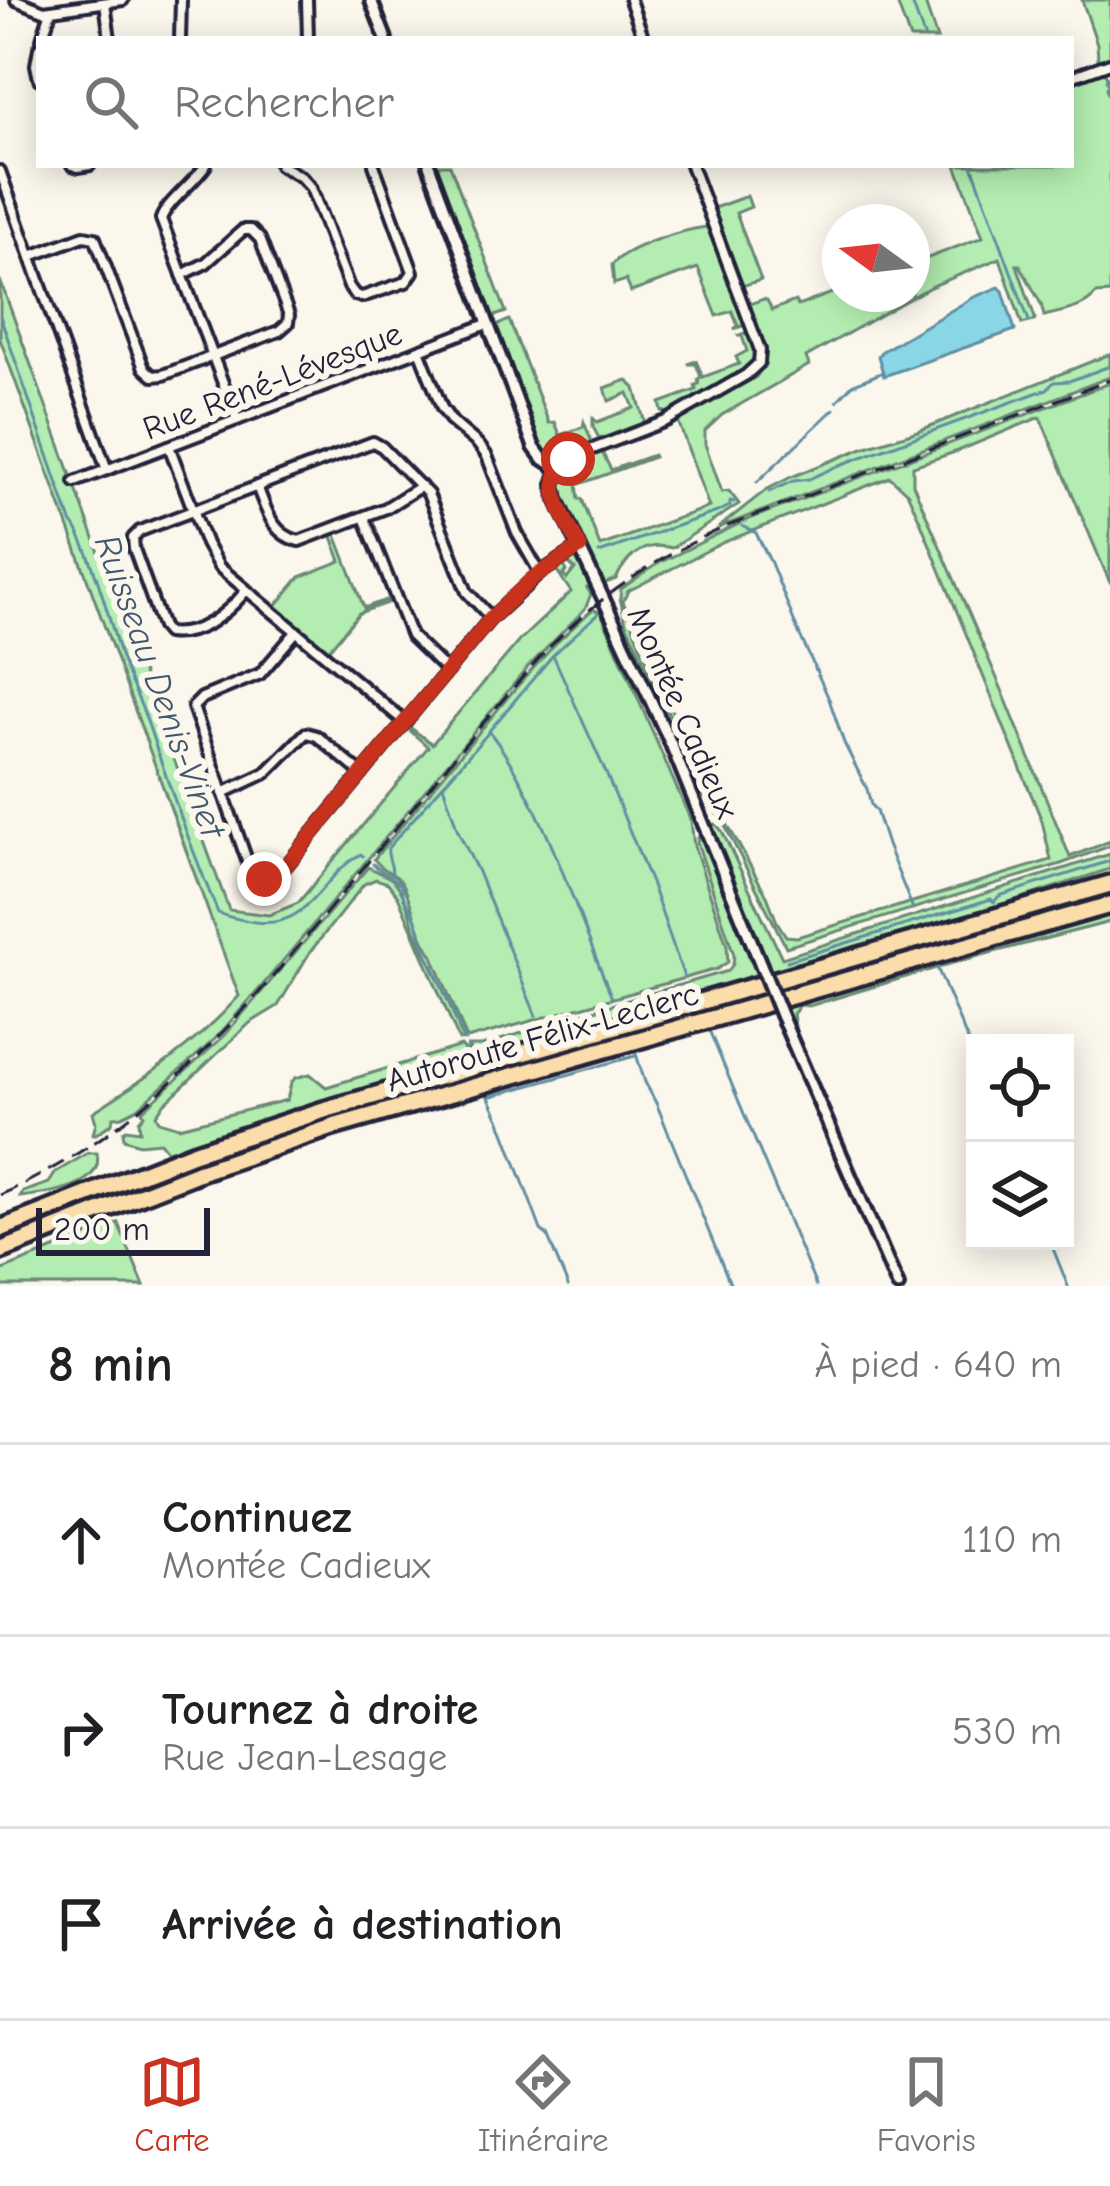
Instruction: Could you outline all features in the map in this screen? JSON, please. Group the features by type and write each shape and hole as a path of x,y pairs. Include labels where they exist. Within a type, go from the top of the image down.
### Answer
{"highway":[{"path":"1017,911 1110,873"},
{"name":"Autoroute Félix-Leclerc","path":"0,1229 303,1116 1110,884"},
{"name":"Autoroute Félix-Leclerc","path":"0,1251 200,1172 333,1127 1110,904"}],"street":[{"path":"16,0 51,11 123,0"},
{"path":"180,36 181,0"},
{"path":"307,0 308,36"},
{"path":"371,0 385,36"},
{"path":"630,0 643,36"},
{"path":"105,3 110,36"},
{"path":"43,36 51,11"},
{"path":"1074,76 1110,63"},
{"path":"204,168 161,216 237,420"},
{"path":"288,168 311,188 351,290 362,297 406,282 413,272 375,168"},
{"name":"Montée Cadieux","path":"430,168 534,447 559,469 555,494 671,744 898,1286"},
{"path":"559,469 572,458 672,418 746,376 759,363 760,350 692,168"},
{"path":"0,170 107,470"},
{"path":"31,256 93,237 149,374 160,376 285,327 289,317 281,293 260,239 251,230 243,230 202,265 182,275"},
{"name":"Rue René-Lévesque","path":"75,482 487,324"},
{"path":"418,350 442,409 487,456 517,533 540,573"},
{"path":"246,591 215,621 170,634 164,629 133,538 140,531 373,442 431,500 467,592 491,618"},
{"path":"169,446 215,562 404,722"},
{"path":"257,486 272,523 293,541 364,517 421,486"},
{"path":"364,517 409,633 447,671"},
{"path":"296,632 260,674 194,705 251,872 264,879 285,867 491,618 540,573 580,547"},
{"path":"223,793 266,773 306,734 317,736 362,774"}],"green space":[{"path":"896,0 924,0 936,36 909,36"},
{"path":"1082,0 1110,0 1110,58 1098,59"},
{"path":"1105,73 1110,83 1106,88 1110,100 1110,293 1096,294 1078,307 1044,316 1017,265 1035,318 1022,324 1000,258 930,287 930,257 983,237 957,168 1074,168 1074,82"},
{"path":"434,168 451,168 506,312 488,314"},
{"path":"747,196 751,207 736,213 761,280 742,286 714,208"},
{"path":"707,227 742,326 734,329 738,326 732,311 717,316 698,268 631,292 626,280 614,284 612,265 630,251"},
{"path":"0,280 229,910 269,915 298,903 428,747 407,725 432,744 519,641 571,592 555,568 562,563 567,579 575,569 565,560 578,556 593,585 587,588 591,594 585,609 528,667 215,1039 138,1108 113,1117 96,1134 93,1112 188,1045 239,996 0,339"},
{"path":"822,297 822,312 886,312 806,357 809,365 722,415 705,431 722,492 729,491 739,504 672,548 654,546 638,552 616,579 603,584 574,530 562,499 561,477 578,461 602,452 611,470 653,455 577,485 600,546 709,507 678,421 756,377 764,350 750,304 763,299 772,310 795,301 798,306"},
{"path":"509,320 549,423 555,422 560,435 583,427 584,422 591,440 557,462 540,451 493,329"},
{"path":"745,333 754,352 751,367 667,413 662,411 660,403 696,390 701,377 696,364 688,364 696,361 703,377 739,364 736,357 747,351 742,336 737,336"},
{"path":"1110,354 1110,377 718,528 766,490 791,477"},
{"path":"627,380 635,388 645,423 600,440 593,418 597,422 634,408 628,393 609,401 605,388"},
{"path":"1110,383 1110,583 1040,417 913,466 913,484 1070,857 1110,841 1110,846 786,947 723,822 704,797 626,624 620,598 621,589 657,564 747,520","holes":["890,477 908,494 1042,821 1051,860 797,937 786,936 726,822 623,601 628,591 724,542"]},
{"path":"335,532 364,608 392,601 359,613 327,652 274,608 300,577 341,561 331,534"},
{"path":"593,609 601,613 691,821 728,962 717,969 467,1039 404,886 374,859 513,691"},
{"path":"716,824 782,958 1110,854 1110,869 770,974 721,854 712,825"},
{"path":"700,832 762,977 341,1097 170,1155 160,1142 139,1144 124,1139 126,1129 140,1131 142,1111 222,1038 368,867 393,880 402,893 463,1040 459,1040 398,896 388,883 376,879 364,884 310,952 278,1006 250,1023 163,1105 156,1115 159,1121 179,1127 287,1100 295,1078 310,1074 326,1087 461,1046 469,1056 468,1046 482,1046 728,971 734,955 697,842"},
{"path":"1110,913 1110,922 800,1005 793,1014 794,1034 783,1004"},
{"path":"1011,920 989,934 779,994 774,984"},
{"path":"88,1153 97,1153 97,1165 83,1182 20,1197 49,1183 56,1172"},
{"path":"118,1223 144,1286 0,1286 0,1271"}],"water":[{"path":"999,287 1015,330 884,376 881,352"}],"waterway":[{"path":"911,0 924,36"},
{"path":"1106,80 1110,91"},
{"path":"973,168 1029,321"},
{"name":"Ruisseau Denis-Vinet","path":"0,316 71,522 92,564 122,661 218,913 255,922 289,918 347,864 363,856"},
{"path":"769,492 1047,389 1054,382 1110,366"},
{"path":"837,401 852,385 883,372"},
{"path":"757,482 834,409"},
{"path":"599,553 734,502"},
{"path":"742,526 756,533 771,563 913,909"},
{"path":"554,654 604,608"},
{"path":"612,998 542,825 489,731 553,655 653,888 684,977"},
{"path":"391,876 388,848 488,733"},
{"path":"443,785 536,1016"},
{"path":"787,961 991,899 994,902 999,896 1110,861"},
{"name":"Ruisseau Denis-Vinet","path":"373,864 401,885 465,1040"},
{"path":"1056,909 1110,894"},
{"path":"936,965 966,1037"},
{"path":"709,1030 816,1286"},
{"name":"Ruisseau Denis-Vinet","path":"467,1048 470,1056"},
{"path":"636,1054 731,1286"},
{"path":"488,1097 635,1056"},
{"name":"Ruisseau Denis-Vinet","path":"487,1093 568,1286"},
{"path":"1054,1250 1068,1286"}],"railway":[{"path":"0,1195 103,1137 189,1066 266,985 541,656 626,582 725,527 1110,380"}],"route":[{"path":"264,879 285,867 497,612 540,573 580,547 554,489 556,473 568,459"}]}
